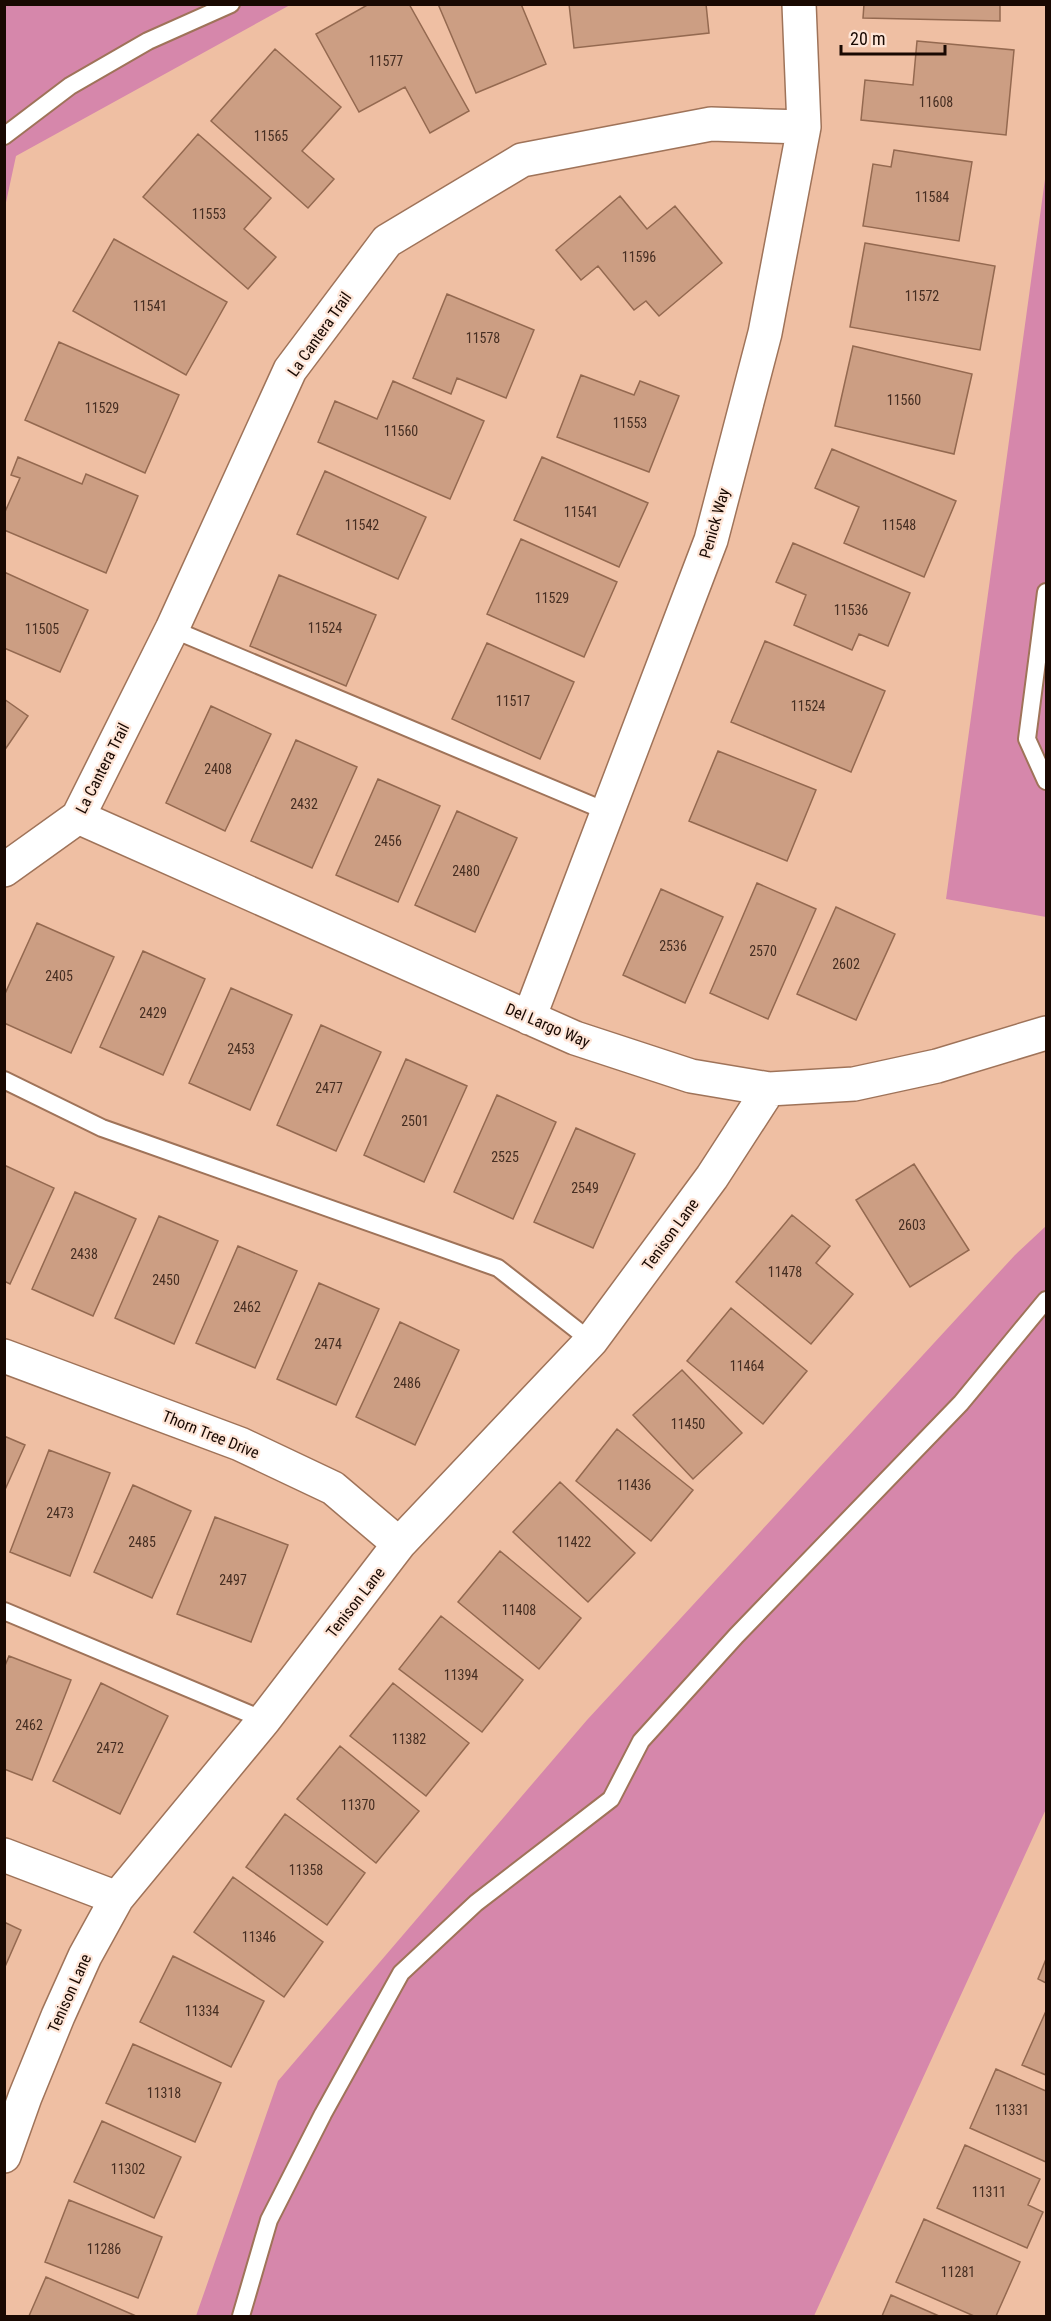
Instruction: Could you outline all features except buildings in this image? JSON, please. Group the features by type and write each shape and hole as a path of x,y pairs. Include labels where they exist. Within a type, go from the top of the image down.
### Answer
{"street":[{"name":"Penick Way","path":"529,1018 711,540 765,333 804,127 799,4"},
{"name":"La Cantera Trail","path":"4,870 78,817 172,629 290,370 387,241 522,160 711,124 804,127"},
{"name":"Del Largo Way","path":"78,817 575,1038 691,1076 769,1089 854,1084 937,1066 1047,1033"},
{"name":"Tenison Lane","path":"4,2156 15,2094 84,1956 117,1898 264,1720 399,1544 591,1341 712,1177 769,1089"},
{"name":"Thorn Tree Drive","path":"4,1356 240,1444 312,1478 333,1488 399,1544"},
{"path":"4,1855 117,1898"}],"lane":[{"path":"4,136 70,86 148,41 231,4"},
{"path":"1047,592 1028,739 1047,781"},
{"path":"172,629 608,812"},
{"path":"4,1080 102,1128 498,1268 591,1341"},
{"path":"241,2316 269,2220 323,2114 400,1973 476,1903 611,1799 641,1741 744,1628 961,1403 1047,1300"},
{"path":"4,1611 264,1720"}],"shaded area":[{"path":"5,5 290,5 16,156 5,207"},
{"path":"1046,172 1046,917 946,899"},
{"path":"1046,1226 1046,1809 814,2316 196,2316 278,2081 587,1720 1015,1255"}]}
